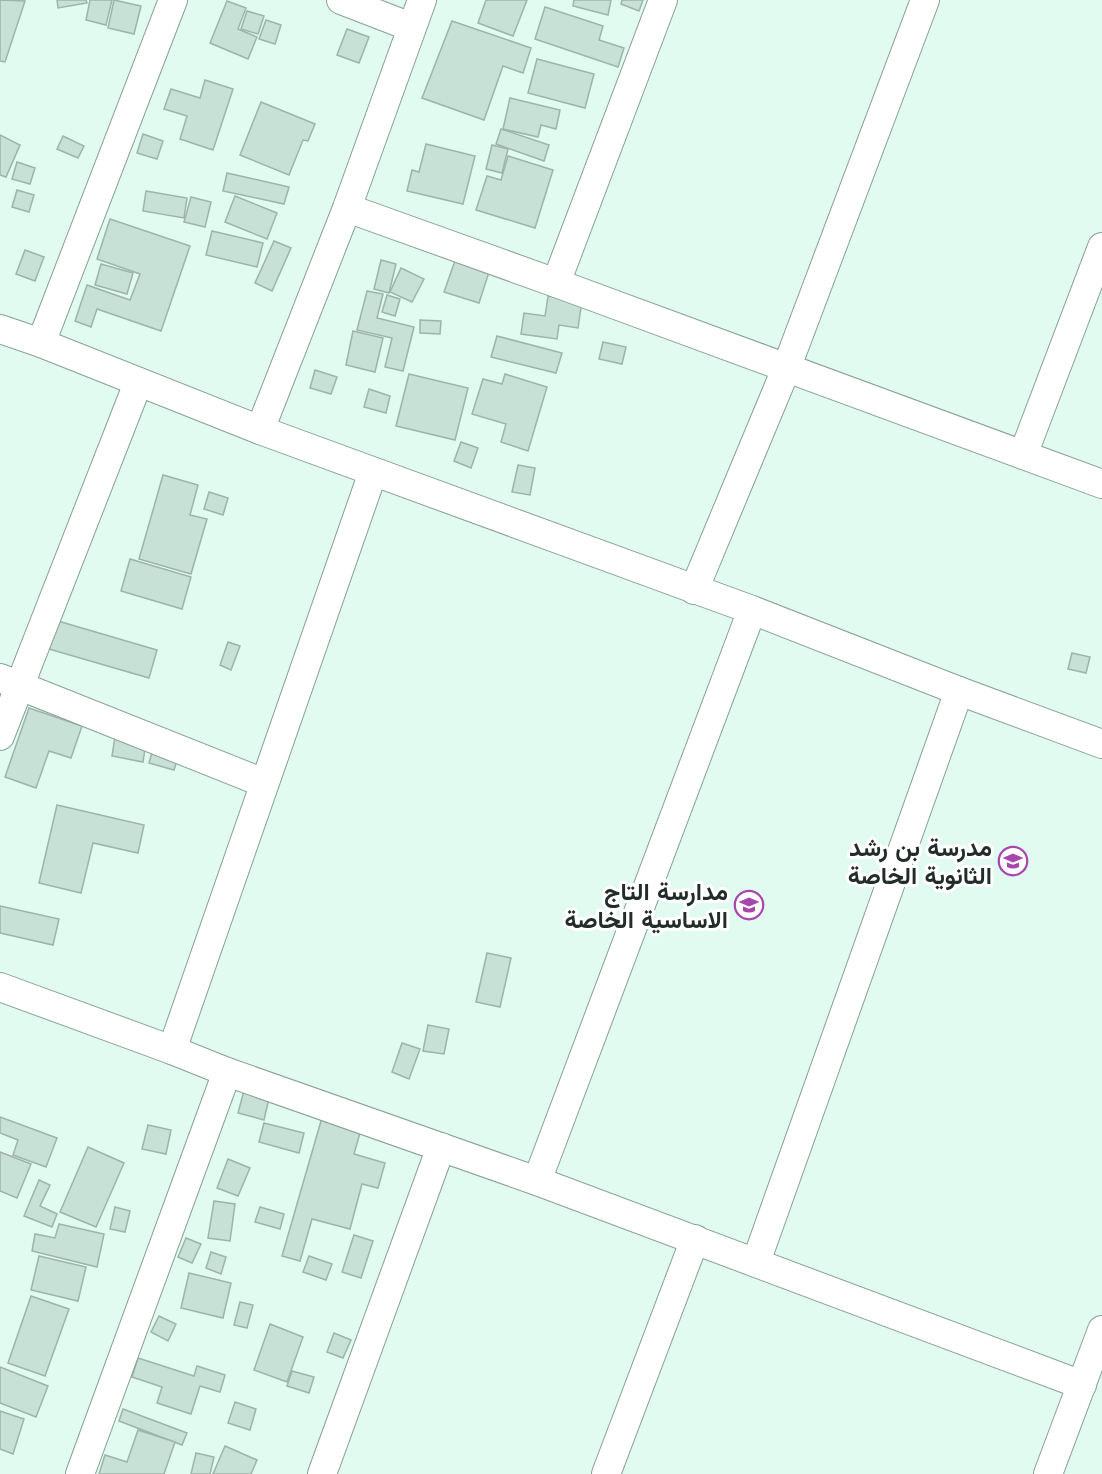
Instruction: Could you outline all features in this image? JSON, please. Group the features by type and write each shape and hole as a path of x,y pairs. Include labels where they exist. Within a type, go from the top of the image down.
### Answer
{"street":[{"path":"41,343 173,0"},
{"path":"341,0 411,27"},
{"path":"260,430 347,208 422,0"},
{"path":"556,283 663,0"},
{"path":"694,590 786,369 925,0"},
{"path":"347,208 1102,484"},
{"path":"1023,455 1102,247"},
{"path":"0,329 260,430 752,610 958,691 1102,744"},
{"path":"0,736 10,682 138,383"},
{"path":"172,1050 372,472"},
{"path":"537,1181 752,610"},
{"path":"10,682 264,783"},
{"path":"756,1262 958,691"},
{"path":"3,997 172,1050 226,1072 537,1181 1082,1385"},
{"path":"80,1474 226,1072"},
{"path":"322,1474 441,1148"},
{"path":"606,1474 695,1239"},
{"path":"1048,1474 1102,1330"}],"building":[{"path":"0,0 25,1 5,62 0,61"},
{"path":"57,0 86,0 87,3 58,8"},
{"path":"90,0 112,0 106,25 86,20"},
{"path":"114,0 141,6 134,34 108,28"},
{"path":"486,0 527,0 513,36 478,23"},
{"path":"574,0 611,0 608,15 573,6"},
{"path":"622,0 643,0 639,11 621,4"},
{"path":"227,1 246,8 238,29 257,37 248,59 210,43"},
{"path":"545,7 603,26 599,40 624,48 618,67 535,39"},
{"path":"247,11 264,16 258,34 241,29"},
{"path":"266,20 281,25 275,44 259,39"},
{"path":"452,21 531,48 523,73 503,66 484,120 422,98"},
{"path":"347,29 369,37 359,63 337,55"},
{"path":"537,59 594,74 585,108 528,93"},
{"path":"205,80 233,89 213,150 180,139 187,116 164,109 171,89 200,98"},
{"path":"510,98 560,110 556,129 541,125 538,137 503,129"},
{"path":"261,102 315,124 308,141 303,140 289,175 240,155"},
{"path":"501,129 549,145 544,161 496,144"},
{"path":"143,134 163,141 157,159 137,153"},
{"path":"0,135 20,145 6,177 0,175"},
{"path":"63,136 84,146 78,158 57,149"},
{"path":"426,144 475,156 463,204 407,191 412,170 419,172"},
{"path":"492,145 508,149 502,173 486,169"},
{"path":"508,156 553,170 535,228 476,210 487,176 501,180"},
{"path":"17,162 35,168 30,184 12,179"},
{"path":"227,173 289,187 284,204 223,191"},
{"path":"17,190 34,195 29,212 12,207"},
{"path":"146,191 187,198 184,218 143,211"},
{"path":"235,196 277,213 267,239 225,222"},
{"path":"191,197 211,202 205,227 184,222"},
{"path":"110,219 190,246 161,331 97,309 91,327 75,321 87,285 130,300 140,274 97,259"},
{"path":"212,231 263,243 257,267 206,255"},
{"path":"274,241 291,248 272,291 255,283"},
{"path":"25,250 44,257 35,281 16,274"},
{"path":"457,255 491,266 479,303 444,292"},
{"path":"381,260 396,264 389,293 374,289"},
{"path":"101,264 133,273 127,294 95,285"},
{"path":"401,268 424,279 412,302 390,292"},
{"path":"549,290 583,294 578,328 559,325 557,339 521,334 524,313 545,316"},
{"path":"367,291 383,294 377,318 414,327 403,371 385,367 392,338 357,330"},
{"path":"387,295 400,299 395,316 382,312"},
{"path":"420,320 441,321 440,334 420,333"},
{"path":"353,331 383,338 375,372 346,365"},
{"path":"497,336 562,353 556,373 491,357"},
{"path":"603,342 626,347 622,364 599,359"},
{"path":"315,370 337,377 331,394 310,388"},
{"path":"409,374 468,388 455,440 396,426"},
{"path":"505,374 547,387 528,451 501,442 506,424 472,414 483,379 502,384"},
{"path":"369,389 390,396 386,413 364,407"},
{"path":"461,442 478,448 471,468 454,461"},
{"path":"518,465 535,468 530,495 512,492"},
{"path":"163,475 198,485 190,515 207,519 191,574 139,559"},
{"path":"209,492 228,498 223,515 204,509"},
{"path":"130,559 191,577 182,609 121,591"},
{"path":"58,621 157,650 149,678 49,649"},
{"path":"228,642 240,646 231,670 220,665"},
{"path":"1072,653 1090,657 1086,673 1068,669"},
{"path":"29,708 82,726 71,758 49,751 36,788 5,777"},
{"path":"115,737 146,742 143,762 112,756"},
{"path":"153,749 178,757 174,770 149,763"},
{"path":"57,805 144,825 138,853 93,843 81,893 39,883"},
{"path":"0,906 59,919 53,945 0,933"},
{"path":"487,953 511,958 500,1007 476,1002"},
{"path":"428,1025 449,1029 444,1054 423,1051"},
{"path":"402,1043 420,1049 409,1079 392,1072"},
{"path":"245,1087 270,1094 264,1120 238,1113"},
{"path":"323,1114 362,1126 354,1154 385,1163 378,1188 362,1184 350,1229 312,1219 300,1261 282,1256"},
{"path":"0,1117 57,1138 46,1167 13,1155 18,1140 0,1133"},
{"path":"264,1123 304,1133 299,1153 259,1142"},
{"path":"148,1125 171,1130 166,1154 142,1149"},
{"path":"88,1147 124,1163 96,1227 60,1212"},
{"path":"0,1152 31,1164 17,1198 0,1191"},
{"path":"228,1159 250,1168 238,1196 217,1188"},
{"path":"39,1180 50,1185 40,1206 57,1214 52,1227 24,1216"},
{"path":"214,1201 235,1204 230,1241 208,1238"},
{"path":"115,1207 130,1211 125,1232 110,1229"},
{"path":"260,1207 284,1214 280,1229 255,1222"},
{"path":"59,1224 104,1234 97,1267 32,1251 35,1234 55,1238"},
{"path":"354,1235 373,1241 361,1278 342,1272"},
{"path":"186,1238 201,1244 192,1263 178,1257"},
{"path":"211,1252 226,1257 221,1274 206,1268"},
{"path":"39,1256 86,1267 78,1301 31,1290"},
{"path":"309,1256 332,1264 326,1280 303,1272"},
{"path":"189,1273 231,1283 223,1318 181,1308"},
{"path":"31,1296 69,1309 45,1376 8,1363"},
{"path":"240,1302 253,1305 247,1328 234,1325"},
{"path":"159,1316 176,1324 168,1341 151,1332"},
{"path":"270,1324 303,1337 287,1382 254,1370"},
{"path":"334,1333 351,1340 343,1358 327,1352"},
{"path":"138,1358 194,1376 197,1366 225,1375 220,1392 200,1386 191,1414 157,1403 162,1387 132,1377"},
{"path":"0,1367 48,1386 36,1417 0,1403"},
{"path":"292,1371 314,1377 309,1393 287,1386"},
{"path":"235,1402 256,1409 250,1430 228,1423"},
{"path":"123,1409 187,1433 182,1445 119,1421"},
{"path":"0,1411 24,1419 13,1454 0,1449"},
{"path":"138,1430 175,1442 164,1474 99,1474 105,1455 127,1462"},
{"path":"225,1446 257,1460 251,1474 213,1474"},
{"path":"196,1453 214,1457 210,1474 191,1474"}],"place":[{"name":"مدرسة بن رشد الثانوية الخاصة","path":"1013,861"},
{"name":"مدارسة التاج الاساسية الخاصة","path":"749,905"}]}
